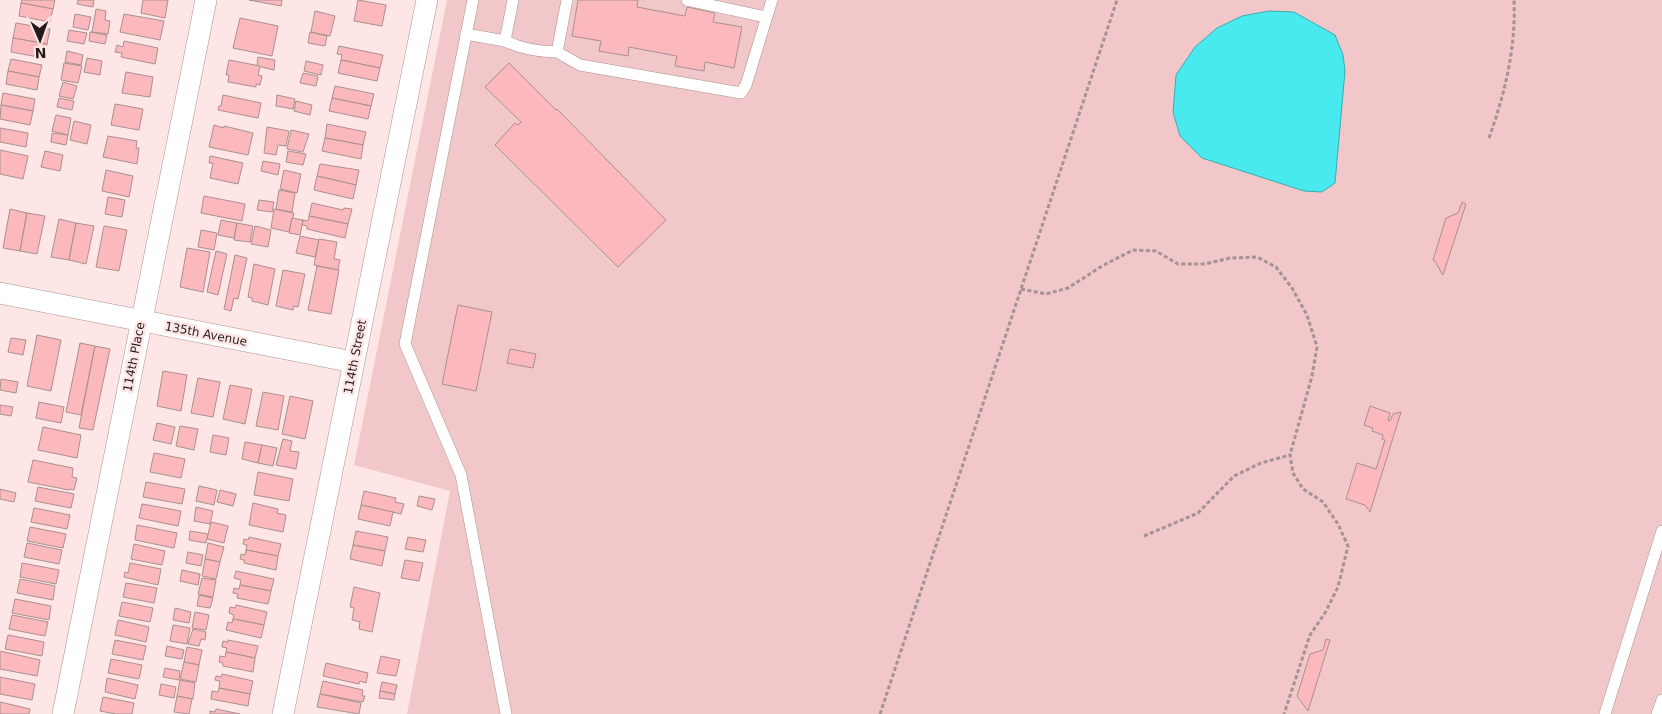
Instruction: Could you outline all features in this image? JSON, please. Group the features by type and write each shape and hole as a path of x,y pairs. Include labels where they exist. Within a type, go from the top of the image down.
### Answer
{"street":[{"name":"114th Place","path":"63,714 206,0"},
{"name":"114th Street","path":"283,714 426,0"},
{"name":"135th Avenue","path":"0,293 353,362"}],"lane":[{"path":"473,0 405,344 461,475 506,714"},
{"path":"505,41 513,0"},
{"path":"557,52 567,0"},
{"path":"687,0 766,17"},
{"path":"466,34 505,41 521,48 557,52 580,66 740,94 746,85 772,0"},
{"path":"1605,714 1662,531"},
{"path":"1658,714 1662,700"}],"path":[{"path":"880,714 1117,0"},
{"path":"1489,138 1502,103 1511,58 1515,19 1514,0"},
{"path":"1021,289 1046,294 1068,288 1102,266 1133,250 1156,251 1178,264 1205,264 1230,258 1257,257 1276,267 1292,288 1307,315 1317,347 1312,376 1290,455 1293,473 1304,489 1323,502 1338,524 1348,546 1338,587 1325,613 1310,634 1284,714"},
{"path":"1144,536 1198,513 1234,476 1261,463 1290,455"}],"shaded area":[{"path":"447,0 1662,0 1662,714 407,714 450,491 354,465"}],"water":[{"path":"1269,11 1294,12 1335,35 1343,55 1345,71 1335,183 1322,192 1304,191 1202,158 1180,136 1173,112 1176,75 1195,47 1217,28 1242,16"}],"building":[{"path":"22,0 55,0 53,9 21,3"},
{"path":"78,0 94,0 93,7 77,4"},
{"path":"143,0 168,0 165,18 141,13"},
{"path":"249,0 282,0 281,6"},
{"path":"358,0 386,5 382,26 354,21"},
{"path":"578,0 638,0 637,7 685,16 687,7 715,13 713,22 742,27 734,68 705,62 704,71 675,66 677,56 629,47 628,56 599,51 601,41 572,36"},
{"path":"21,3 53,9 50,22 19,16"},
{"path":"96,9 106,11 105,20 110,21 108,34 92,32"},
{"path":"315,11 335,16 330,36 311,32"},
{"path":"75,14 91,17 88,30 73,27"},
{"path":"124,14 164,21 160,40 120,32"},
{"path":"240,18 278,26 272,56 233,48"},
{"path":"16,23 50,29 47,44 13,38"},
{"path":"69,30 87,33 84,44 67,41"},
{"path":"90,32 107,35 105,44 89,41"},
{"path":"310,32 327,36 325,46 308,43"},
{"path":"13,38 47,44 44,58 11,52"},
{"path":"124,41 158,48 155,64 121,57 122,53 115,52 117,45 123,47"},
{"path":"339,46 383,55 380,68 341,60 342,55 337,54"},
{"path":"67,51 83,55 81,65 65,62"},
{"path":"258,57 275,60 274,70 257,66"},
{"path":"87,58 102,61 100,75 84,72"},
{"path":"11,59 42,65 39,77 8,71"},
{"path":"229,60 260,66 258,75 262,76 260,85 256,84 256,87 228,82 229,75 226,75"},
{"path":"341,60 380,68 377,81 338,73"},
{"path":"306,61 323,65 321,75 304,71"},
{"path":"64,63 82,66 78,83 61,80"},
{"path":"509,63 666,220 618,267 495,145 515,123 518,125 521,122 485,87"},
{"path":"8,71 39,77 37,90 6,84"},
{"path":"126,72 153,77 150,97 122,93"},
{"path":"303,73 318,76 316,86 300,83"},
{"path":"63,82 77,86 73,99 59,96"},
{"path":"335,86 374,94 371,106 332,98"},
{"path":"3,93 35,99 33,111 1,105"},
{"path":"223,95 261,103 258,118 218,110 219,106 221,106"},
{"path":"277,95 295,99 293,109 276,106"},
{"path":"59,98 74,101 72,110 57,107"},
{"path":"332,98 371,106 368,119 329,111"},
{"path":"296,101 312,105 310,115 294,111"},
{"path":"115,104 143,109 139,130 111,125"},
{"path":"1,105 33,111 30,125 0,119"},
{"path":"56,115 71,118 68,135 52,131"},
{"path":"74,121 91,125 87,144 70,140"},
{"path":"327,124 366,132 363,145 325,138"},
{"path":"214,125 253,133 248,155 209,147"},
{"path":"267,127 289,131 286,146 278,145 276,155 264,153"},
{"path":"0,128 28,133 26,147 0,142"},
{"path":"291,130 309,134 303,152 287,149"},
{"path":"52,133 68,135 66,145 51,142"},
{"path":"108,136 137,141 136,148 139,148 137,164 103,157"},
{"path":"325,138 363,145 361,159 322,151"},
{"path":"0,150 28,156 23,179 0,174"},
{"path":"45,151 63,155 60,171 41,167"},
{"path":"288,151 306,154 303,165 286,162"},
{"path":"210,156 243,163 238,184 210,178 213,163 209,163"},
{"path":"263,161 280,164 278,175 261,171"},
{"path":"320,164 359,170 356,185 317,176"},
{"path":"106,170 133,176 129,197 102,191"},
{"path":"284,170 301,174 297,193 280,189"},
{"path":"317,176 356,185 353,199 314,190"},
{"path":"279,190 295,193 292,212 276,209"},
{"path":"204,196 245,204 242,221 201,213"},
{"path":"108,197 125,200 122,217 105,214"},
{"path":"259,200 274,202 272,212 257,210"},
{"path":"1462,202 1466,204 1443,275 1433,260 1446,218 1458,213"},
{"path":"312,203 343,210 344,208 352,209 348,224 309,216"},
{"path":"10,209 27,213 20,251 3,248"},
{"path":"274,209 294,213 289,232 271,228"},
{"path":"27,213 45,216 37,254 20,251"},
{"path":"309,216 348,224 345,238 307,229 307,226 302,225 303,220 308,221"},
{"path":"292,218 303,220 300,235 289,233"},
{"path":"59,219 76,223 69,260 51,257"},
{"path":"221,220 237,223 234,238 218,235"},
{"path":"76,223 94,226 86,264 69,260"},
{"path":"237,223 253,226 250,242 234,240"},
{"path":"104,226 127,230 119,271 96,267"},
{"path":"255,226 271,230 268,247 251,244"},
{"path":"201,230 217,233 214,250 198,247"},
{"path":"300,236 319,240 315,257 296,253"},
{"path":"319,239 337,242 334,259 340,260 338,270 314,265"},
{"path":"187,248 210,252 203,292 180,287"},
{"path":"216,251 227,254 218,295 207,292"},
{"path":"235,255 247,258 238,299 234,298 231,311 224,309"},
{"path":"254,264 275,269 268,305 252,301 252,298 248,297"},
{"path":"317,266 339,270 331,314 308,310"},
{"path":"283,270 305,274 298,307 294,306 293,310 276,306"},
{"path":"458,305 492,312 476,391 442,384"},
{"path":"37,335 61,340 51,391 27,386"},
{"path":"11,338 26,340 23,355 8,352"},
{"path":"80,343 95,346 81,415 66,412"},
{"path":"95,346 110,349 93,430 79,428"},
{"path":"510,349 536,354 533,368 507,363"},
{"path":"163,371 187,375 181,411 157,406"},
{"path":"198,378 220,382 213,417 191,413"},
{"path":"1,379 18,382 16,393 0,390"},
{"path":"230,385 252,389 245,424 223,419"},
{"path":"263,392 284,396 278,430 256,426"},
{"path":"290,396 313,401 305,439 282,434"},
{"path":"39,402 64,407 61,423 36,418"},
{"path":"0,405 13,407 11,416 0,414"},
{"path":"1370,406 1390,413 1388,420 1390,421 1393,414 1401,412 1370,512 1365,505 1346,499 1357,463 1376,469 1385,440 1382,439 1383,435 1372,431 1373,428 1364,425"},
{"path":"157,423 175,427 171,444 153,440"},
{"path":"180,426 198,429 194,450 176,446"},
{"path":"43,427 81,435 77,458 38,450"},
{"path":"213,435 229,438 226,455 210,452"},
{"path":"283,439 292,441 290,451 299,452 296,469 276,465"},
{"path":"245,442 262,445 258,463 242,459"},
{"path":"262,445 277,448 273,466 258,463"},
{"path":"154,453 185,459 181,478 150,472"},
{"path":"33,460 73,468 72,477 77,478 74,490 28,482"},
{"path":"258,472 293,479 289,501 254,495"},
{"path":"146,482 185,489 182,504 143,497"},
{"path":"199,486 217,490 214,505 196,501"},
{"path":"38,487 74,494 71,508 35,501"},
{"path":"0,489 16,493 14,502 0,499"},
{"path":"220,490 236,494 233,506 217,502"},
{"path":"364,491 396,498 395,502 404,504 401,514 361,505"},
{"path":"419,496 435,499 432,510 417,506"},
{"path":"253,503 278,509 277,513 286,515 283,532 249,525"},
{"path":"142,504 181,511 178,526 139,518"},
{"path":"361,505 393,512 390,526 358,519"},
{"path":"196,507 213,511 210,524 194,521"},
{"path":"34,508 70,515 67,529 31,522"},
{"path":"211,522 228,526 224,543 207,539"},
{"path":"137,525 177,533 174,548 135,540"},
{"path":"30,527 66,534 63,548 27,541"},
{"path":"190,531 208,534 206,543 189,540"},
{"path":"356,531 388,537 385,551 353,545"},
{"path":"249,537 281,544 278,556 246,550 247,545 243,544 244,539 248,540"},
{"path":"408,537 426,540 423,552 405,549"},
{"path":"27,543 62,550 59,564 24,557"},
{"path":"208,543 224,547 220,562 205,559"},
{"path":"134,544 165,551 162,565 131,559"},
{"path":"353,545 385,551 382,566 350,559"},
{"path":"246,550 278,556 276,570 244,563 244,560 240,559 241,554 245,555"},
{"path":"188,552 203,555 201,566 186,563"},
{"path":"205,559 220,562 216,579 202,576"},
{"path":"405,560 423,563 419,581 401,578"},
{"path":"22,563 59,570 56,584 20,577"},
{"path":"130,563 161,569 158,585 124,577 125,572 128,573"},
{"path":"182,570 200,574 198,585 180,581"},
{"path":"236,571 274,579 271,591 240,585 241,580 234,578"},
{"path":"202,578 216,580 213,597 198,594"},
{"path":"20,579 55,586 53,600 17,593"},
{"path":"126,583 157,588 154,603 123,597"},
{"path":"240,585 271,591 268,604 237,598 238,594 233,593 234,588 239,589"},
{"path":"354,587 380,593 372,632 359,629 360,622 352,620 354,608 350,607"},
{"path":"199,595 213,598 210,608 197,606"},
{"path":"15,599 51,606 49,620 12,613"},
{"path":"122,602 153,608 150,622 119,616"},
{"path":"236,605 267,612 264,625 233,619 234,615 229,613 230,607 235,608"},
{"path":"175,608 191,612 189,623 173,620"},
{"path":"195,612 209,615 206,630 192,628"},
{"path":"12,615 48,622 45,636 9,629"},
{"path":"233,619 264,625 261,638 226,630 228,622 232,623"},
{"path":"118,620 149,627 146,642 115,635"},
{"path":"173,625 190,628 187,644 170,641"},
{"path":"193,629 206,632 205,640 201,639 199,646 188,644"},
{"path":"8,635 44,642 42,656 5,649"},
{"path":"1326,639 1330,640 1308,711 1297,696 1310,654 1323,650"},
{"path":"115,640 146,646 143,660 112,654"},
{"path":"228,640 258,646 255,658 226,652 227,648 222,647 223,641 228,642"},
{"path":"167,646 184,650 182,659 165,656"},
{"path":"187,647 202,650 199,665 184,662"},
{"path":"0,651 40,660 37,676 0,669"},
{"path":"226,652 255,658 253,672 223,666 223,663 219,662 220,656 225,657"},
{"path":"381,656 400,660 396,676 377,673"},
{"path":"111,659 142,665 139,679 108,673"},
{"path":"184,662 199,665 196,682 180,679"},
{"path":"326,663 368,673 366,683 360,681 359,684 323,676"},
{"path":"165,668 180,671 179,680 163,677"},
{"path":"222,674 253,681 250,694 219,688 220,681 215,680 216,676 221,677"},
{"path":"0,677 35,684 32,700 0,694"},
{"path":"107,678 138,685 135,699 105,692"},
{"path":"180,680 195,683 193,699 177,696"},
{"path":"323,681 363,690 362,696 365,696 363,702 320,694"},
{"path":"382,682 397,685 395,694 380,691"},
{"path":"161,684 176,687 174,698 159,695"},
{"path":"219,688 250,694 248,706 211,699 212,691 218,692"},
{"path":"380,691 395,694 394,700 379,698"},
{"path":"320,694 361,703 359,714 317,707"},
{"path":"177,696 192,699 189,714 174,712"},
{"path":"103,697 134,703 132,714 100,711"},
{"path":"0,702 30,709 29,714 0,714"},
{"path":"216,709 240,714 210,714 210,711 215,712"}]}
